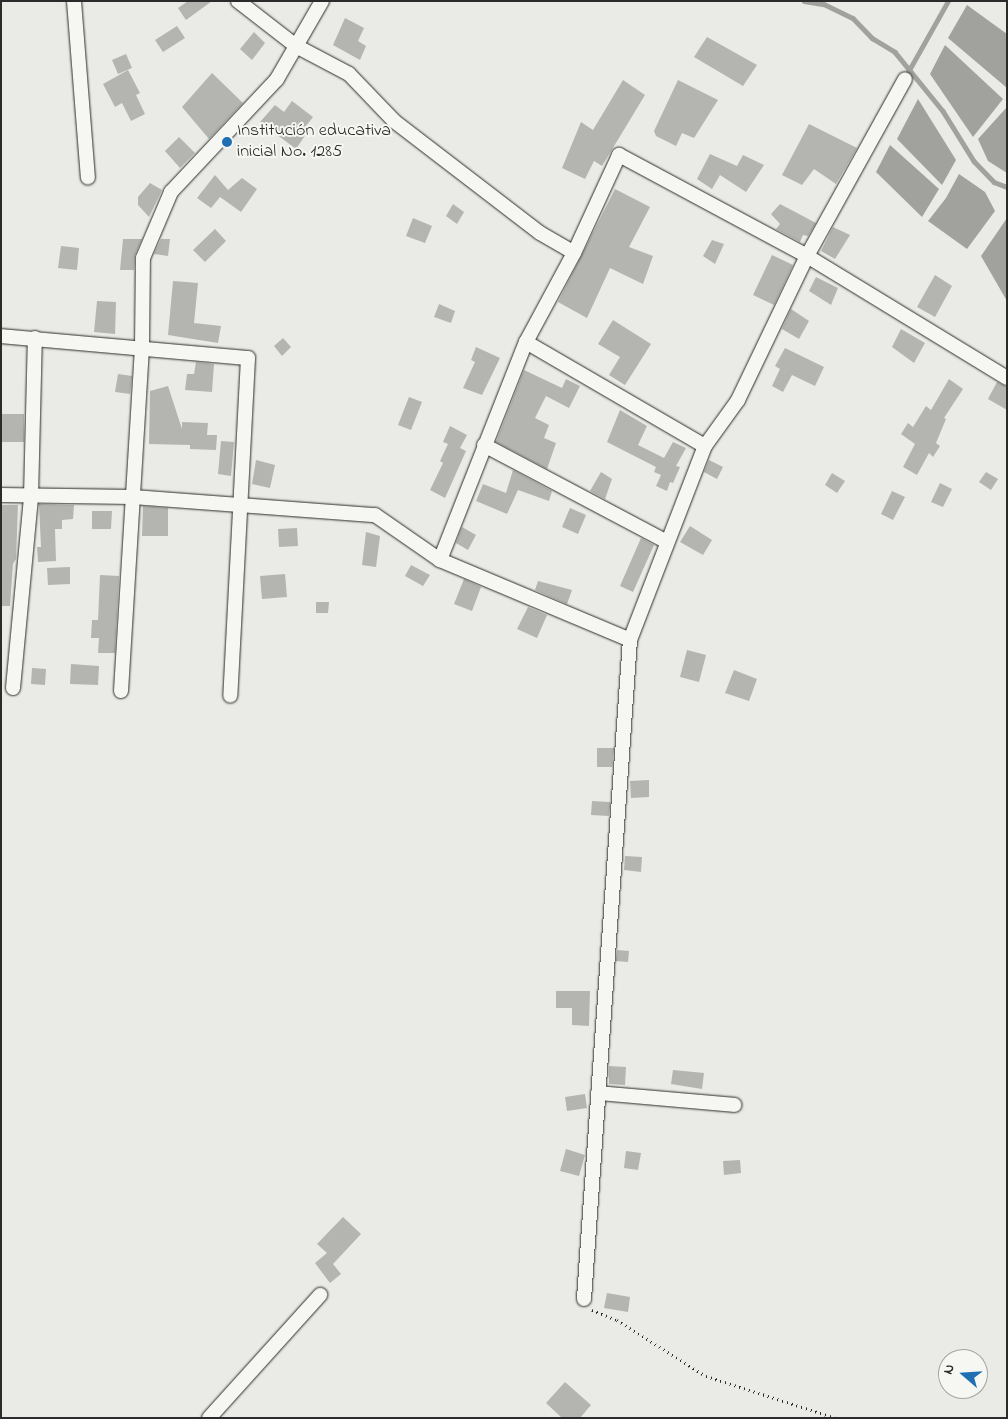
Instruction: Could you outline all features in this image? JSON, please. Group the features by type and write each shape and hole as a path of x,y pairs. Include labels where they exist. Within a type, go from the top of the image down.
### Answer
{"street":[{"path":"238,1 296,46 349,74 394,121 540,233 574,252"},
{"path":"121,692 142,348 143,258 172,192 277,79 322,1"},
{"path":"72,2 88,177"},
{"path":"584,1299 630,640 706,446 738,400 808,256 905,79"},
{"path":"440,560 526,342 574,252 619,155 808,256 1007,378"},
{"path":"1,336 248,358 230,696"},
{"path":"13,688 31,498 35,338"},
{"path":"526,342 706,446"},
{"path":"484,445 667,542"},
{"path":"1,495 31,498 133,497 375,515 440,560 630,640"},
{"path":"598,1093 734,1105"},
{"path":"209,1418 320,1295"}],"path":[{"path":"584,1299 587,1308 617,1320 706,1376 836,1418"}],"shaded area":[{"path":"967,5 1007,34 1007,88 948,38"},
{"path":"945,45 1003,99 973,137 930,74"},
{"path":"918,99 956,160 942,185 897,139"},
{"path":"1007,107 1007,173 988,161 978,139"},
{"path":"890,145 939,189 922,217 876,172"},
{"path":"959,174 985,192 995,211 967,249 928,221 946,198"},
{"path":"1007,218 1007,301 981,256"}],"building":[{"path":"188,1 212,1 186,20 178,8"},
{"path":"345,18 364,28 358,41 366,46 360,60 333,45"},
{"path":"177,26 185,38 163,52 155,40"},
{"path":"254,32 265,43 252,60 240,49"},
{"path":"707,37 757,65 743,86 694,57"},
{"path":"126,54 132,68 118,74 112,60"},
{"path":"128,70 140,93 136,95 145,114 131,121 122,103 115,107 103,84"},
{"path":"212,73 243,103 209,139 182,107"},
{"path":"623,80 645,95 602,166 594,161 585,179 562,168 581,122 593,130"},
{"path":"678,80 718,100 694,138 682,133 676,146 656,136 654,131"},
{"path":"292,101 313,117 306,126 308,131 296,149 260,122 275,105 284,112"},
{"path":"809,124 857,148 836,184 814,169 802,185 782,175"},
{"path":"179,137 195,153 180,168 165,151"},
{"path":"710,154 737,166 743,155 764,165 746,192 720,175 712,189 697,179"},
{"path":"215,175 228,190 242,178 257,189 241,212 220,197 211,208 197,198"},
{"path":"150,183 162,190 149,217 138,205 138,197"},
{"path":"615,189 650,207 629,247 653,256 643,284 610,268 587,318 558,302"},
{"path":"453,204 464,212 457,224 446,216"},
{"path":"780,204 816,223 808,236 803,235 800,242 776,229 780,224 771,214"},
{"path":"413,218 432,226 425,243 406,236"},
{"path":"833,227 850,235 835,259 821,251"},
{"path":"215,229 226,241 205,262 193,250"},
{"path":"123,239 142,239 135,255 134,270 120,270"},
{"path":"161,239 170,239 168,256 154,254"},
{"path":"712,240 724,244 715,264 703,256"},
{"path":"61,246 79,248 77,270 58,268"},
{"path":"772,255 793,265 774,305 753,295"},
{"path":"935,275 952,286 935,317 917,307"},
{"path":"816,277 838,288 831,305 809,291"},
{"path":"173,281 198,283 194,323 221,326 218,343 168,335"},
{"path":"97,301 116,302 115,334 94,332"},
{"path":"439,304 455,311 451,323 434,317"},
{"path":"791,309 809,321 799,339 782,329"},
{"path":"613,320 651,344 625,385 609,375 620,357 598,344"},
{"path":"901,329 925,343 914,363 892,347"},
{"path":"283,338 291,347 282,356 274,346"},
{"path":"476,347 500,358 482,395 463,388 475,362 471,360"},
{"path":"785,348 824,367 815,386 792,375 783,392 772,386 780,369 775,366"},
{"path":"196,362 214,364 212,392 185,390 187,374 194,374"},
{"path":"524,370 562,388 566,379 580,386 569,408 546,396 535,418 549,425 544,438 556,443 547,469 496,442"},
{"path":"118,374 132,376 130,394 115,392"},
{"path":"949,379 963,389 944,418 946,419 936,443 940,446 933,457 929,453 917,475 903,467 915,444 901,434 908,423 913,427 926,406 931,410"},
{"path":"997,382 1007,387 1007,410 988,399"},
{"path":"168,386 182,429 182,422 208,423 207,435 217,435 216,450 190,449 190,445 149,444 150,391"},
{"path":"409,397 422,402 411,430 398,425"},
{"path":"620,410 647,426 638,445 664,458 673,442 686,448 676,466 680,467 673,483 670,482 667,491 656,486 661,475 654,472 656,467 607,442"},
{"path":"1,414 24,414 24,442 1,442"},
{"path":"450,426 467,435 460,448 466,451 445,498 430,490 443,463 440,461 448,444 443,442"},
{"path":"221,441 234,442 231,476 218,474"},
{"path":"256,460 275,465 270,488 252,484"},
{"path":"709,460 723,467 717,479 704,472"},
{"path":"513,470 552,491 549,501 518,490 507,514 476,501 483,484 506,493"},
{"path":"601,472 612,479 605,499 590,491"},
{"path":"986,472 998,479 991,490 979,482"},
{"path":"832,473 845,481 837,493 825,485"},
{"path":"940,483 952,489 943,507 931,502"},
{"path":"892,491 905,497 893,520 881,514"},
{"path":"39,504 74,505 73,519 62,520 62,529 55,529 56,561 38,562 37,547 41,547"},
{"path":"1,505 18,505 16,559 13,564 10,606 1,606"},
{"path":"143,506 168,508 168,536 142,536"},
{"path":"570,508 586,515 578,534 562,527"},
{"path":"92,511 112,511 111,529 92,529"},
{"path":"690,526 712,540 703,555 680,542"},
{"path":"462,527 476,535 468,550 456,543"},
{"path":"297,528 298,546 279,547 278,529"},
{"path":"366,532 380,536 376,567 362,565"},
{"path":"641,538 654,545 633,592 620,586"},
{"path":"411,565 430,575 423,586 405,576"},
{"path":"70,567 70,584 48,585 47,568"},
{"path":"285,574 287,597 262,599 260,576"},
{"path":"100,575 119,576 115,653 98,653 99,638 91,638 92,620 98,620"},
{"path":"464,579 481,587 472,611 454,604"},
{"path":"538,581 572,590 567,604 535,590"},
{"path":"316,602 329,602 328,613 316,613"},
{"path":"528,607 547,615 537,638 517,629"},
{"path":"687,650 706,655 699,682 680,677"},
{"path":"71,664 99,666 98,685 70,684"},
{"path":"32,668 46,669 45,685 31,684"},
{"path":"734,670 757,679 749,701 725,693"},
{"path":"597,748 614,748 612,767 597,767"},
{"path":"649,780 649,797 631,798 630,781"},
{"path":"592,801 610,802 609,816 591,815"},
{"path":"625,856 642,857 641,872 624,870"},
{"path":"617,950 629,951 628,962 616,961"},
{"path":"556,991 590,991 589,1026 572,1025 572,1008 556,1008"},
{"path":"609,1066 626,1067 625,1085 609,1084"},
{"path":"673,1070 704,1073 702,1089 671,1084"},
{"path":"585,1094 587,1108 567,1111 565,1097"},
{"path":"566,1149 585,1155 579,1176 560,1171"},
{"path":"626,1151 641,1153 638,1170 624,1168"},
{"path":"740,1160 741,1173 724,1175 723,1161"},
{"path":"343,1217 361,1234 333,1264 341,1274 330,1283 315,1263 327,1253 317,1244"},
{"path":"607,1293 630,1297 628,1312 604,1308"},
{"path":"565,1382 591,1405 580,1418 562,1418 546,1403"}],"waterway":[{"path":"804,1 824,4 853,18 872,38 895,52 943,111 974,161 994,182 1007,187"},
{"path":"908,72 948,1"}],"place":[{"name":"Institución educativa inicial No. 1285","path":"227,142"}]}
